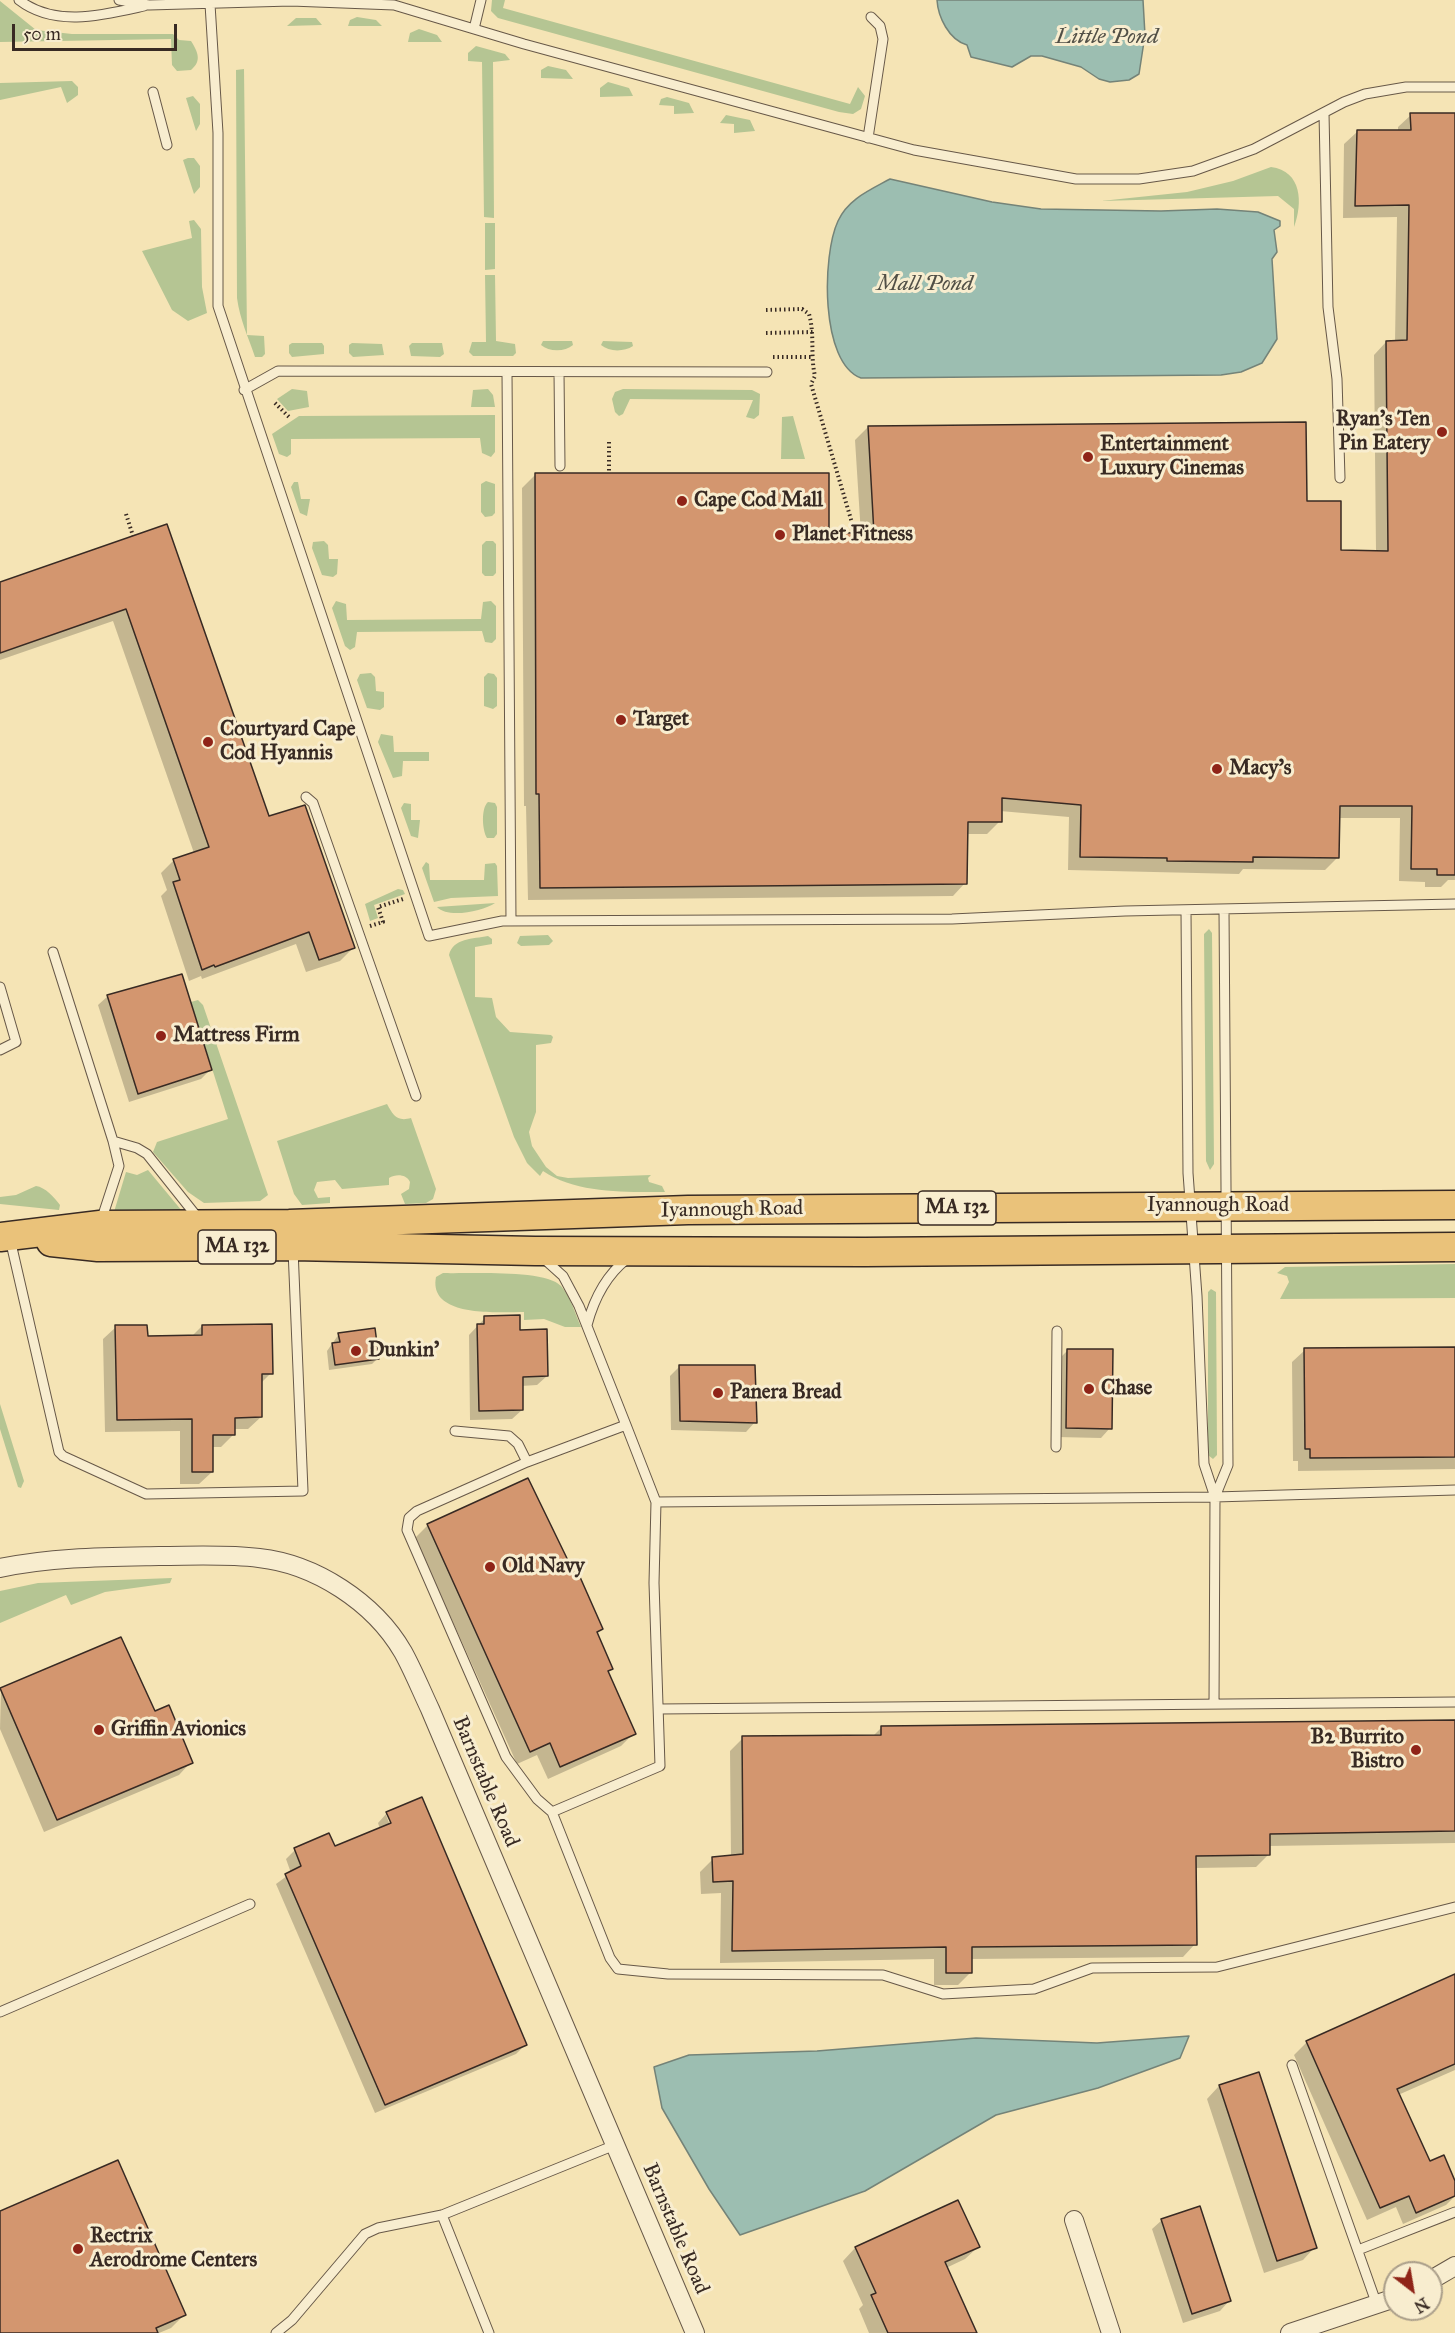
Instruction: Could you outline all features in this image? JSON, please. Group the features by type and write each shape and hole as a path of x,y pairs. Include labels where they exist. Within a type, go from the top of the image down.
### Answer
{"main road":[{"name":"Iyannough Road","path":"5,1237 100,1225 289,1224 688,1210 1191,1205 1455,1206"},
{"name":"Iyannough Road","path":"5,1237 98,1247 293,1246 638,1252 1227,1251 1455,1247"}],"street":[{"name":"Barnstable Road","path":"0,1568 63,1558 260,1558 304,1569 321,1576 368,1610 392,1635 418,1682 695,2333"},
{"path":"1074,2220 1111,2333"},
{"path":"1290,2333 1383,2303"}],"lane":[{"path":"20,0 35,10 64,16 92,18 149,5"},
{"path":"119,0 149,5 302,1 394,5 938,156 1054,176 1108,181 1169,176 1217,164 1254,149 1365,94 1406,87 1455,87"},
{"path":"474,29 481,0"},
{"path":"210,4 218,133 216,296 244,390 429,936 492,922 511,921 952,919 1455,904"},
{"path":"868,138 883,39 880,26 871,17"},
{"path":"153,92 167,145"},
{"path":"1324,113 1328,307 1337,379 1340,478"},
{"path":"244,390 278,371 767,372"},
{"path":"507,372 511,921"},
{"path":"559,372 560,466"},
{"path":"306,797 313,803 416,1096"},
{"path":"1215,1497 1228,1465 1224,910"},
{"path":"1186,911 1187,1163 1204,1464 1215,1497 1214,1704"},
{"path":"53,952 119,1166 100,1225"},
{"path":"0,987 16,1042 0,1050"},
{"path":"113,1141 137,1148 147,1154 203,1225"},
{"path":"5,1237 59,1452 63,1456 146,1494 303,1491 293,1246"},
{"path":"535,1251 563,1276 587,1324 656,1502 654,1583 660,1766 552,1812"},
{"path":"587,1324 592,1307 604,1283 617,1267 638,1252"},
{"path":"1056,1446 1057,1330"},
{"path":"626,1425 527,1462 417,1511 409,1518 407,1530 506,1757 537,1799 552,1812 610,1958 618,1969 883,1975 943,1994 1034,1989 1092,1968 1217,1967 1455,1907"},
{"path":"455,1431 508,1436 518,1444 527,1462"},
{"path":"656,1502 1215,1497 1455,1490"},
{"path":"659,1709 1455,1702"},
{"path":"0,2012 250,1904"},
{"path":"1292,2065 1377,2305"},
{"path":"276,2333 292,2320 365,2234 378,2228 442,2215 615,2145"},
{"path":"1358,2250 1455,2212"},
{"path":"442,2215 489,2333"}],"path":[{"path":"766,310 806,310 813,332 811,357 815,376 811,384 855,533"},
{"path":"766,333 813,332"},
{"path":"766,357 811,357"},
{"path":"275,403 289,417"},
{"path":"609,442 609,473"},
{"path":"126,514 133,536"},
{"path":"357,930 383,922 378,907 404,898"}],"green space":[{"path":"492,0 505,0 503,8 850,104 858,87 865,96 861,109 853,114 839,112 498,18 491,11"},
{"path":"0,1 36,30 72,34 173,34 179,40 191,41 198,60 191,70 177,71 172,65 171,39 0,42"},
{"path":"357,17 376,20 382,26 348,26 350,20"},
{"path":"296,18 316,18 322,25 287,26"},
{"path":"419,29 437,35 442,42 408,42 410,33"},
{"path":"476,46 505,54 510,60 493,62 494,218 484,217 482,62 468,61 468,53"},
{"path":"548,66 566,70 573,79 541,78 541,70"},
{"path":"244,69 247,335 237,298 236,70"},
{"path":"72,81 78,87 78,95 67,103 61,87 0,100 0,83"},
{"path":"608,82 629,88 633,96 600,97 600,88"},
{"path":"193,96 200,104 200,124 196,131 186,98"},
{"path":"667,97 689,103 694,113 674,114 674,106 659,105 661,99"},
{"path":"726,115 750,120 755,131 734,133 734,124 720,123"},
{"path":"194,158 200,166 200,187 194,194 183,160"},
{"path":"1271,167 1289,175 1298,190 1299,208 1294,227 1294,209 1278,196 1101,201 1187,192 1233,181"},
{"path":"194,220 201,229 202,287 207,313 188,321 172,310 142,251 192,238 189,221"},
{"path":"485,223 495,223 495,269 485,270"},
{"path":"485,275 495,275 496,341 515,344 516,353 513,356 473,356 469,352 472,342 486,342"},
{"path":"247,335 264,336 265,354 262,357 255,357"},
{"path":"543,341 572,341 573,345 566,349 553,350 541,345"},
{"path":"603,341 632,342 633,346 612,350 601,345"},
{"path":"292,343 322,343 324,354 292,357 289,353 289,345"},
{"path":"352,343 382,344 384,355 353,357 349,353 349,345"},
{"path":"412,343 442,343 444,354 440,357 411,356 409,346"},
{"path":"292,389 307,391 309,407 288,411 277,399"},
{"path":"488,389 493,395 495,407 471,407 473,390"},
{"path":"623,389 752,390 760,394 759,415 754,419 746,417 753,400 630,399 623,414 619,416 615,412 612,399 615,392"},
{"path":"495,415 495,452 491,457 482,453 480,438 291,439 291,454 287,457 279,454 272,434 299,416"},
{"path":"793,416 805,459 781,459 782,417"},
{"path":"486,481 495,484 495,513 485,517 481,512 481,484"},
{"path":"294,482 298,482 301,499 310,499 307,516 300,513 291,487"},
{"path":"324,541 328,545 329,559 338,559 337,574 333,577 322,575 312,548 313,542"},
{"path":"486,541 493,541 496,544 496,573 493,576 485,576 482,573 482,545"},
{"path":"336,601 346,604 347,620 481,619 483,602 491,601 496,606 496,639 492,643 485,642 482,631 357,632 355,647 350,650 345,646 332,608"},
{"path":"371,673 375,677 376,691 384,692 384,707 380,710 367,708 357,680 360,674"},
{"path":"488,673 494,674 497,678 497,706 493,709 484,706 484,677"},
{"path":"381,734 393,736 394,752 429,752 429,761 403,761 402,776 393,778 378,742"},
{"path":"488,802 495,803 497,807 497,834 494,838 487,838 484,830 483,814"},
{"path":"404,803 411,804 411,820 420,820 418,838 411,836 401,808"},
{"path":"426,862 429,864 430,880 484,880 485,864 495,863 498,896 451,898 434,902 422,868"},
{"path":"398,889 403,890 405,894 374,905 378,918 370,921 365,904"},
{"path":"495,903 482,909 457,913 442,911 437,907"},
{"path":"1209,929 1212,933 1214,1164 1210,1170 1206,1161 1204,934"},
{"path":"548,935 553,941 549,945 521,946 517,943 520,936"},
{"path":"488,936 492,939 492,944 475,947 475,997 492,998 496,1017 510,1032 553,1037 551,1043 536,1045 536,1112 529,1132 532,1146 546,1167 557,1176 568,1178 651,1175 648,1178 649,1182 662,1186 665,1192 586,1188 556,1179 543,1171 540,1176 527,1163 514,1137 449,955 451,949 459,942"},
{"path":"198,1000 203,1005 268,1195 260,1201 204,1203 188,1192 153,1152 157,1142 228,1119 191,1002"},
{"path":"387,1104 396,1117 411,1118 436,1189 433,1199 426,1203 405,1204 401,1194 409,1189 410,1182 406,1177 398,1175 389,1178 389,1185 342,1189 335,1180 317,1182 314,1190 318,1198 330,1197 330,1203 302,1205 294,1194 277,1141"},
{"path":"148,1170 182,1211 114,1212 126,1172 137,1175"},
{"path":"36,1186 43,1188 53,1196 60,1205 59,1210 0,1204 0,1197 16,1195"},
{"path":"1455,1264 1455,1298 1280,1299 1289,1282 1287,1276 1277,1273 1285,1267"},
{"path":"443,1273 523,1275 552,1281 561,1286 568,1295 581,1327 565,1327 544,1319 524,1320 524,1312 483,1312 454,1306 443,1300 436,1290 436,1277"},
{"path":"1211,1289 1216,1292 1217,1455 1213,1459 1208,1455 1208,1292"},
{"path":"0,1404 24,1481 21,1488 18,1487 0,1429"},
{"path":"172,1578 170,1583 105,1592 71,1605 66,1595 0,1623 0,1591 38,1583"}],"water":[{"name":"Little Pond","path":"937,0 1143,0 1145,35 1139,74 1129,80 1110,82 1099,79 1081,67 1042,56 1031,56 1012,67 971,57 967,45 955,38 946,27"},
{"name":"Mall Pond","path":"890,179 992,202 1041,209 1161,211 1217,209 1258,212 1280,221 1280,226 1274,230 1277,252 1272,259 1277,339 1262,363 1241,372 1221,375 861,378 848,368 838,352 831,331 827,282 829,258 833,237 842,213 860,196"},
{"path":"1189,2036 1180,2058 1098,2088 996,2115 865,2191 740,2235 709,2189 662,2108 654,2067 689,2055 817,2051 976,2038 1097,2043"}],"building":[{"name":"Cape Cod Mall","path":"1410,113 1455,113 1455,875 1437,875 1437,869 1411,869 1412,806 1340,806 1339,858 1253,857 1253,862 1167,861 1167,858 1080,857 1081,805 1002,798 1002,822 968,822 967,884 540,888 539,794 536,794 535,473 829,473 829,532 874,534 868,426 1306,422 1307,501 1341,501 1341,550 1388,551 1386,341 1407,340 1409,205 1355,206 1357,130 1411,130"},
{"name":"Courtyard Cape Cod Hyannis","path":"167,524 269,816 305,805 355,948 319,960 309,932 202,970 173,882 180,880 173,859 209,847 126,609 0,653 0,582"},
{"name":"Mattress Firm","path":"182,974 212,1070 138,1094 107,995"},
{"path":"520,1315 520,1330 547,1329 548,1376 523,1377 523,1410 479,1411 477,1324 484,1324 484,1316"},
{"path":"272,1324 273,1374 262,1374 262,1417 235,1418 235,1435 213,1435 213,1472 192,1472 192,1419 117,1420 115,1325 147,1325 148,1336 202,1335 202,1325"},
{"name":"Dunkin'","path":"375,1328 379,1359 335,1365 332,1343 340,1342 338,1333"},
{"path":"1455,1347 1455,1457 1310,1458 1310,1449 1305,1449 1304,1348"},
{"name":"Chase","path":"1067,1349 1113,1349 1112,1429 1066,1428"},
{"name":"Panera Bread","path":"679,1365 755,1365 757,1423 680,1421"},
{"path":"528,1478 577,1579 580,1577 603,1629 597,1632 613,1669 608,1671 636,1734 560,1767 550,1743 530,1752 427,1524"},
{"name":"Griffin Avionics","path":"121,1637 155,1711 169,1705 193,1763 57,1820 0,1688"},
{"path":"1455,1720 1455,1831 1270,1834 1270,1855 1196,1856 1197,1945 972,1947 972,1973 946,1973 946,1947 732,1951 733,1881 713,1882 712,1857 743,1854 742,1736 881,1735 881,1726"},
{"path":"422,1797 527,2045 385,2105 285,1874 301,1866 294,1848 329,1833 335,1846 391,1823 386,1812"},
{"path":"1455,1974 1455,2064 1397,2089 1430,2161 1444,2155 1455,2181 1455,2196 1416,2213 1409,2196 1380,2208 1306,2041"},
{"path":"1259,2072 1317,2248 1277,2261 1219,2085"},
{"name":"Rectrix Aerodrome Centers","path":"118,2160 186,2315 156,2328 158,2333 0,2333 0,2211"},
{"path":"958,2200 980,2247 945,2262 977,2333 888,2333 871,2295 876,2293 855,2247"},
{"path":"1200,2206 1231,2301 1192,2314 1161,2219"}],"place":[{"name":"Ryan's Ten Pin Eatery","path":"1442,432"},
{"name":"Entertainment Luxury Cinemas","path":"1088,457"},
{"name":"Cape Cod Mall","path":"682,501"},
{"name":"Planet Fitness","path":"780,535"},
{"name":"Target","path":"621,720"},
{"name":"Courtyard Cape Cod Hyannis","path":"208,742"},
{"name":"Macy's","path":"1217,769"},
{"name":"Mattress Firm","path":"161,1036"},
{"name":"Dunkin'","path":"356,1351"},
{"name":"Chase","path":"1089,1389"},
{"name":"Panera Bread","path":"718,1393"},
{"name":"Old Navy","path":"490,1567"},
{"name":"Griffin Avionics","path":"99,1730"},
{"name":"B2 Burrito Bistro","path":"1416,1750"},
{"name":"Rectrix Aerodrome Centers","path":"78,2249"}]}
